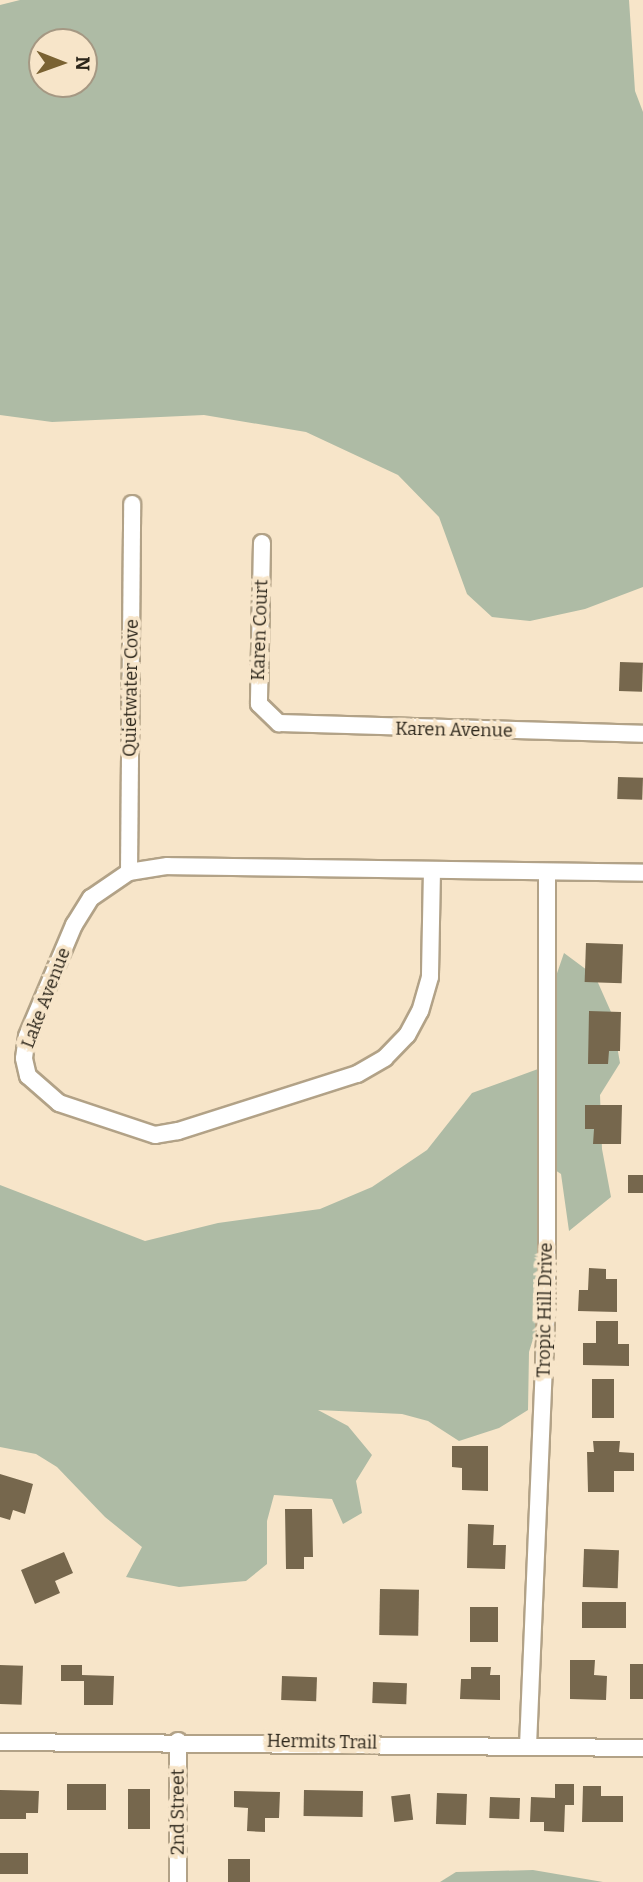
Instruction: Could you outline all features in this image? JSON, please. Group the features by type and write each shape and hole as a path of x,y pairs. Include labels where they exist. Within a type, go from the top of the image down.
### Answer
{"street":[{"name":"Quietwater Cove","path":"129,872 132,504"},
{"name":"Karen Court","path":"262,543 258,687 259,704 267,715"},
{"name":"Karen Avenue","path":"267,715 292,726 643,734"},
{"name":"Lake Avenue","path":"432,870 430,977 407,1035 384,1058 357,1074 178,1131 155,1135 59,1103 28,1076 24,1058 27,1036 74,925 91,898 129,872 168,866 432,870 547,875 643,873"},
{"name":"Tropic Hill Drive","path":"528,1746 547,1293 547,875"},
{"name":"Hermits Trail","path":"0,1742 178,1741 643,1748"},
{"name":"2nd Street","path":"178,1741 178,1882"}],"green space":[{"path":"20,0 629,0 635,91 643,112 643,587 585,609 530,621 492,617 467,594 439,517 398,475 306,432 204,415 52,422 0,415 0,5"},
{"path":"564,953 595,976 611,1012 620,1063 600,1095 602,1149 611,1197 569,1231 561,1174 555,1170 555,979"},
{"path":"538,1069 538,1293 537,1326 529,1352 528,1410 499,1428 459,1441 428,1421 402,1414 318,1410 348,1426 372,1455 356,1481 362,1513 343,1524 332,1499 274,1495 267,1521 267,1564 246,1581 179,1587 126,1577 142,1547 105,1517 57,1467 36,1454 0,1447 0,1185 145,1241 218,1223 320,1209 372,1187 427,1150 472,1093"},
{"path":"533,1870 603,1882 440,1882 456,1872"}],"building":[{"path":"620,662 643,663 642,692 619,691"},
{"path":"618,777 643,778 642,800 617,799"},
{"path":"586,943 623,944 622,983 585,982"},
{"path":"589,1011 621,1012 620,1051 609,1051 608,1064 588,1064"},
{"path":"585,1105 622,1105 621,1144 593,1144 594,1129 585,1129"},
{"path":"628,1175 643,1175 643,1193 628,1193"},
{"path":"589,1268 606,1269 606,1279 617,1279 617,1312 578,1311 579,1290 588,1290"},
{"path":"596,1321 618,1321 618,1344 629,1344 629,1366 583,1365 583,1343 596,1343"},
{"path":"592,1379 614,1379 614,1418 592,1418"},
{"path":"593,1441 620,1441 619,1452 634,1453 634,1471 614,1471 614,1492 588,1492 587,1452 594,1452"},
{"path":"452,1446 488,1446 488,1491 462,1490 462,1468 452,1467"},
{"path":"0,1474 33,1484 25,1514 13,1510 10,1520 0,1517"},
{"path":"285,1509 312,1509 313,1557 304,1557 304,1569 286,1569"},
{"path":"468,1524 494,1525 493,1545 506,1545 505,1569 467,1568"},
{"path":"584,1549 619,1550 618,1588 583,1587"},
{"path":"64,1552 73,1573 55,1581 60,1593 35,1604 21,1570"},
{"path":"380,1589 419,1590 418,1636 379,1635"},
{"path":"582,1602 626,1602 626,1628 582,1628"},
{"path":"470,1607 498,1607 498,1642 470,1642"},
{"path":"570,1660 595,1660 594,1675 607,1676 606,1700 570,1699"},
{"path":"630,1664 643,1664 643,1699 630,1699"},
{"path":"0,1665 23,1666 22,1705 0,1704"},
{"path":"61,1665 82,1665 82,1675 114,1676 113,1705 84,1705 84,1681 61,1681"},
{"path":"471,1667 491,1667 490,1675 500,1675 500,1700 460,1699 461,1679 471,1679"},
{"path":"282,1676 317,1677 316,1701 281,1700"},
{"path":"373,1682 407,1683 406,1704 372,1703"},
{"path":"67,1784 106,1784 106,1810 67,1810"},
{"path":"555,1784 574,1784 574,1805 565,1805 564,1832 544,1831 544,1822 530,1822 531,1797 555,1798"},
{"path":"583,1786 601,1786 601,1796 623,1796 623,1822 582,1822"},
{"path":"128,1789 150,1789 150,1829 128,1829"},
{"path":"0,1790 39,1791 38,1813 26,1813 26,1819 0,1819"},
{"path":"304,1790 363,1791 363,1817 304,1816"},
{"path":"234,1791 280,1792 279,1818 265,1818 265,1832 247,1831 248,1808 234,1807"},
{"path":"437,1793 467,1794 466,1825 436,1824"},
{"path":"410,1794 413,1820 394,1822 391,1796"},
{"path":"490,1797 520,1798 519,1819 489,1818"},
{"path":"0,1853 28,1853 28,1874 0,1874"},
{"path":"228,1859 250,1859 250,1882 228,1882"}]}
